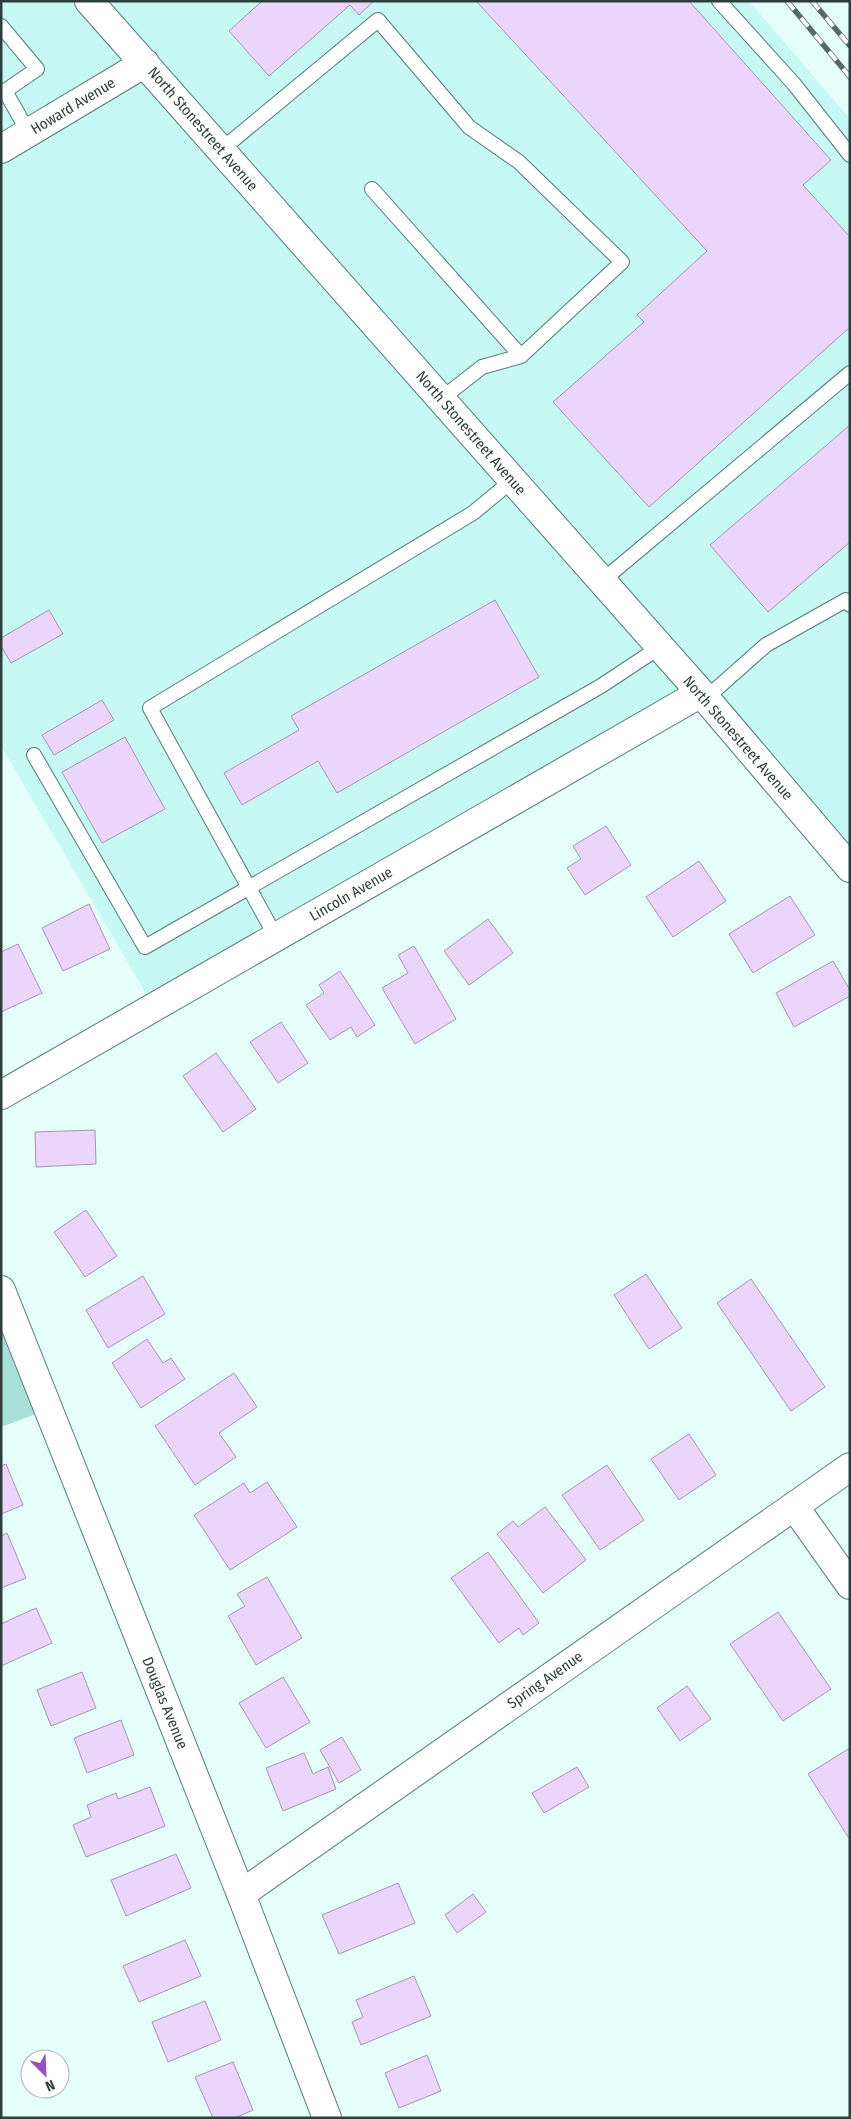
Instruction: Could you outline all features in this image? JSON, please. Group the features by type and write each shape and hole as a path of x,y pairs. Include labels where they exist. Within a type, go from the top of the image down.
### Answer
{"street":[{"name":"North Stonestreet Avenue","path":"89,1 660,647 850,868"},
{"name":"Howard Avenue","path":"1,149 145,63"},
{"name":"Lincoln Avenue","path":"1,1095 703,696"},
{"name":"Douglas Avenue","path":"1,1290 241,1894 327,2118"},
{"name":"Spring Avenue","path":"241,1894 850,1466"},
{"path":"794,1506 850,1585"}],"lane":[{"path":"719,1 794,84 850,154"},
{"path":"221,150 378,20 469,128 519,162 622,262 521,356 482,367 441,399"},
{"path":"1,26 37,69 3,92 29,133"},
{"path":"372,189 521,356"},
{"path":"602,581 850,373"},
{"path":"276,937 150,708 473,513 513,480"},
{"path":"703,696 766,645 849,601"},
{"path":"34,755 145,947 600,686 660,647"}],"shaded area":[{"path":"1,1 749,1 850,119 850,868 700,693 154,1007 1,746"},
{"path":"1,1326 36,1414 1,1427"}],"building":[{"path":"262,1 374,1 359,15 350,5 269,76 229,31"},
{"path":"476,1 689,1 831,160 803,185 850,237 850,327 649,507 553,402 644,322 637,315 707,251"},
{"path":"850,425 850,542 768,612 710,545"},
{"path":"495,600 539,677 337,793 318,761 242,805 224,773 299,730 291,716"},
{"path":"49,610 63,634 11,663 1,646 1,638"},
{"path":"102,700 114,720 54,755 42,735"},
{"path":"125,737 165,809 102,843 62,772"},
{"path":"606,826 631,865 585,895 567,868 581,859 573,846"},
{"path":"699,861 726,901 673,937 646,897"},
{"path":"790,896 815,935 753,973 729,934"},
{"path":"89,904 110,949 63,971 42,928"},
{"path":"488,919 513,953 469,985 444,951"},
{"path":"18,944 42,993 1,1012 1,952"},
{"path":"414,946 456,1019 415,1044 382,988 408,973 398,955"},
{"path":"833,961 850,990 850,996 794,1027 776,993"},
{"path":"340,971 375,1025 357,1037 351,1027 330,1040 306,1005 324,993 319,985"},
{"path":"281,1022 308,1063 278,1083 250,1042"},
{"path":"216,1053 256,1109 223,1132 183,1076"},
{"path":"95,1130 96,1164 36,1167 35,1132"},
{"path":"86,1210 117,1256 85,1277 54,1232"},
{"path":"646,1274 682,1328 649,1349 614,1295"},
{"path":"143,1276 165,1314 108,1348 86,1310"},
{"path":"751,1279 825,1387 791,1411 717,1303"},
{"path":"147,1339 163,1363 171,1358 185,1379 141,1408 112,1363"},
{"path":"234,1373 257,1407 219,1433 236,1457 195,1485 155,1426"},
{"path":"689,1434 716,1475 679,1500 651,1459"},
{"path":"6,1464 23,1505 1,1514 1,1466"},
{"path":"607,1465 644,1520 600,1550 562,1495"},
{"path":"267,1482 297,1527 230,1570 194,1515 244,1483 250,1493"},
{"path":"545,1507 586,1560 543,1593 497,1534 513,1521 518,1527"},
{"path":"7,1533 26,1578 1,1588 1,1536"},
{"path":"488,1552 539,1623 523,1635 519,1628 499,1643 451,1578"},
{"path":"267,1577 302,1638 256,1665 228,1616 245,1606 237,1594"},
{"path":"36,1608 52,1643 1,1666 1,1624"},
{"path":"778,1612 831,1689 783,1721 730,1644"},
{"path":"82,1672 96,1708 51,1726 37,1690"},
{"path":"283,1677 310,1722 266,1748 239,1703"},
{"path":"687,1686 711,1719 680,1741 657,1708"},
{"path":"121,1720 134,1755 87,1773 74,1738"},
{"path":"342,1737 361,1770 339,1783 320,1750"},
{"path":"850,1748 850,1840 808,1774"},
{"path":"304,1753 313,1774 328,1767 336,1789 283,1811 266,1768"},
{"path":"577,1767 589,1787 544,1813 532,1793"},
{"path":"150,1787 165,1826 86,1857 73,1825 91,1817 87,1805 116,1793 118,1799"},
{"path":"176,1854 191,1888 126,1916 111,1880"},
{"path":"398,1883 415,1923 339,1954 322,1915"},
{"path":"473,1894 486,1912 457,1933 445,1915"},
{"path":"185,1940 201,1976 139,2002 123,1966"},
{"path":"414,1976 431,2016 361,2045 352,2022 363,2017 356,2000"},
{"path":"205,2001 221,2040 168,2062 152,2022"},
{"path":"427,2055 441,2091 399,2108 385,2073"},
{"path":"233,2062 253,2110 235,2118 213,2118 195,2077"}],"railway":[{"path":"787,1 850,77"},
{"path":"812,1 850,46"}]}
